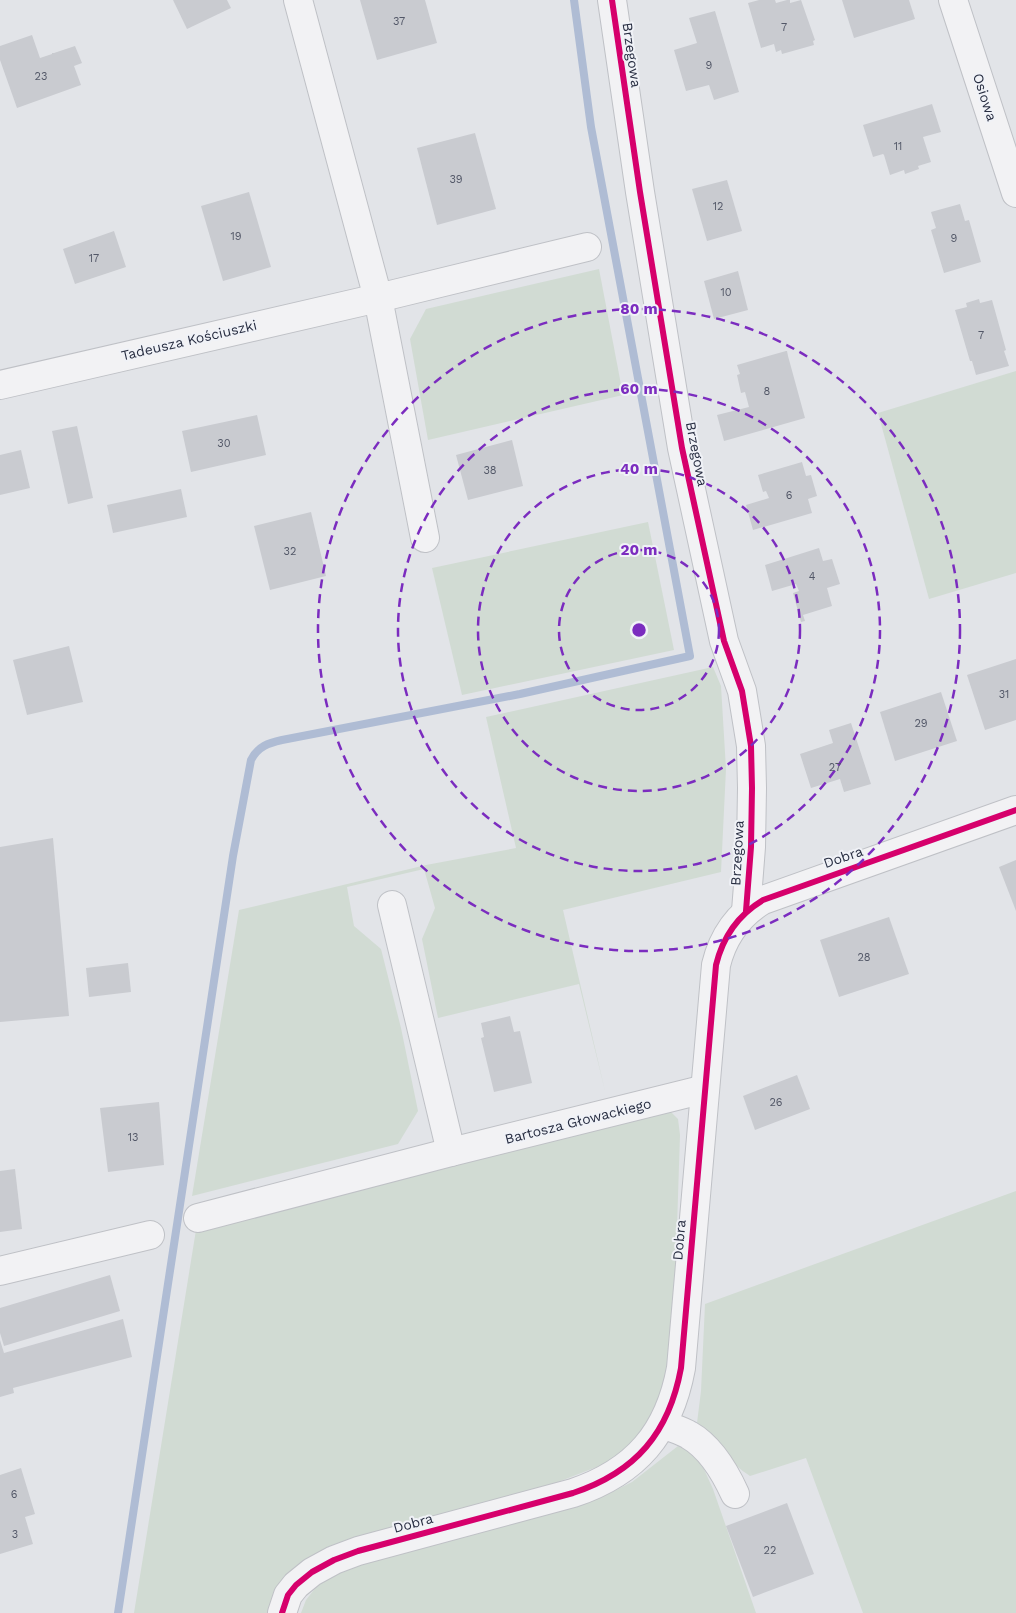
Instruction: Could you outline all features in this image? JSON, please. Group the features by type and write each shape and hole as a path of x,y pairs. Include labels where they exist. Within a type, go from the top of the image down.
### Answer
{"street":[{"path":"298,0 378,298 425,538"},
{"name":"Brzegowa","path":"612,0 640,192 682,448 724,641 742,690 751,746 752,847 746,911"},
{"name":"Osiowa","path":"953,0 1016,193"},
{"name":"Tadeusza Kościuszki","path":"0,384 378,298 587,247"},
{"name":"Dobra","path":"282,1613 288,1595 296,1585 312,1572 334,1560 358,1551 595,1486 614,1476 639,1456 663,1424 674,1398 681,1368 716,965 726,937 746,911 778,893 1016,810"},
{"path":"392,905 451,1152"},
{"name":"Bartosza Głowackiego","path":"198,1218 451,1152 705,1089"},
{"path":"0,1271 150,1235"},
{"path":"663,1424 689,1435 706,1448 717,1462 735,1494"}],"shaded area":[{"path":"599,269 623,395 428,440 410,339 426,309"},
{"path":"1016,371 1016,573 929,599 878,413"},
{"path":"648,522 674,650 462,695 432,568"},
{"path":"713,667 721,686 726,769 721,872 563,910 605,1091 579,984 438,1018 422,939 435,908 424,869 347,887 354,926 381,949 401,1028 418,1111 398,1144 192,1196 239,910 426,865 516,848 486,717"},
{"path":"660,1109 671,1112 678,1119 680,1135 673,1349 663,1405 633,1446 607,1463 545,1487 345,1541 320,1553 271,1613 134,1613 196,1230"},
{"path":"1016,1191 1016,1613 863,1613 806,1458 750,1476 729,1458 697,1423 701,1391 705,1304"},
{"path":"678,1446 692,1452 703,1467 713,1489 756,1613 301,1613 306,1600 320,1582 343,1568 482,1529 569,1508 602,1497 632,1482"}],"building":[{"path":"173,0 227,0 231,8 187,29"},
{"path":"360,0 425,0 437,43 377,60"},
{"path":"759,0 775,0 776,3 790,0 790,3 801,0 815,40 813,41 814,45 782,54 781,50 776,52 774,44 761,48 748,3"},
{"path":"842,0 909,0 915,19 854,38"},
{"path":"715,11 739,92 714,100 709,85 686,91 674,50 697,43 689,18"},
{"path":"32,35 40,58 75,46 82,63 74,66 81,85 17,108 0,60 0,46"},
{"path":"932,104 941,132 923,137 931,162 918,166 919,169 905,174 904,170 890,175 884,155 873,157 863,125"},
{"path":"475,133 496,209 437,225 417,148"},
{"path":"727,180 742,231 707,241 692,189"},
{"path":"249,192 271,267 223,281 201,206"},
{"path":"960,204 965,221 969,220 981,262 944,273 931,230 936,228 931,212"},
{"path":"114,231 126,267 75,284 63,249"},
{"path":"738,271 748,310 714,319 704,281"},
{"path":"979,299 980,303 992,300 1009,366 976,375 955,310 967,307 966,303"},
{"path":"787,351 805,418 724,441 717,415 749,407 745,392 741,393 737,375 740,374 737,365"},
{"path":"257,415 266,455 191,472 182,431"},
{"path":"77,426 93,498 68,504 52,431"},
{"path":"512,440 523,486 468,500 456,455"},
{"path":"21,450 30,488 0,495 0,455"},
{"path":"802,462 806,476 811,475 817,496 808,499 812,513 753,530 746,505 769,498 766,491 763,492 758,475"},
{"path":"181,489 187,517 113,533 107,505"},
{"path":"311,512 326,576 270,590 254,526"},
{"path":"819,548 823,561 832,559 840,584 827,588 832,606 803,615 805,621 801,622 793,593 799,591 796,584 772,591 765,565"},
{"path":"69,646 83,702 27,715 13,660"},
{"path":"1016,659 1016,720 985,730 967,675"},
{"path":"941,692 957,741 895,761 880,712"},
{"path":"851,723 871,784 844,792 840,779 811,788 800,754 833,743 829,730"},
{"path":"53,838 69,1016 0,1022 0,847"},
{"path":"1016,860 1016,911 999,867"},
{"path":"889,917 909,974 839,997 820,940"},
{"path":"128,963 131,992 89,997 86,968"},
{"path":"510,1016 514,1032 520,1031 532,1083 494,1092 481,1038 484,1037 481,1023"},
{"path":"797,1075 810,1109 755,1130 743,1096"},
{"path":"159,1102 164,1165 108,1172 100,1108"},
{"path":"15,1169 22,1229 0,1232 0,1171"},
{"path":"110,1275 120,1311 4,1346 0,1333 0,1308"},
{"path":"123,1319 132,1357 13,1388 14,1393 0,1397 0,1340 4,1353"},
{"path":"21,1468 35,1514 25,1517 33,1544 0,1554 0,1475"},
{"path":"787,1503 814,1574 753,1597 726,1526"}],"waterway":[{"path":"118,1613 233,856 251,760 257,751 273,742 520,694 690,656 591,127 574,0"}],"cycle path":[{"path":"612,0 640,192 682,448 724,641 742,691 751,746 751,847 746,911"},
{"path":"282,1613 288,1595 296,1585 312,1572 334,1560 358,1551 573,1493 615,1474 646,1447 658,1431 668,1412 681,1368 716,965 727,936 746,912 763,900 1016,810"}]}
